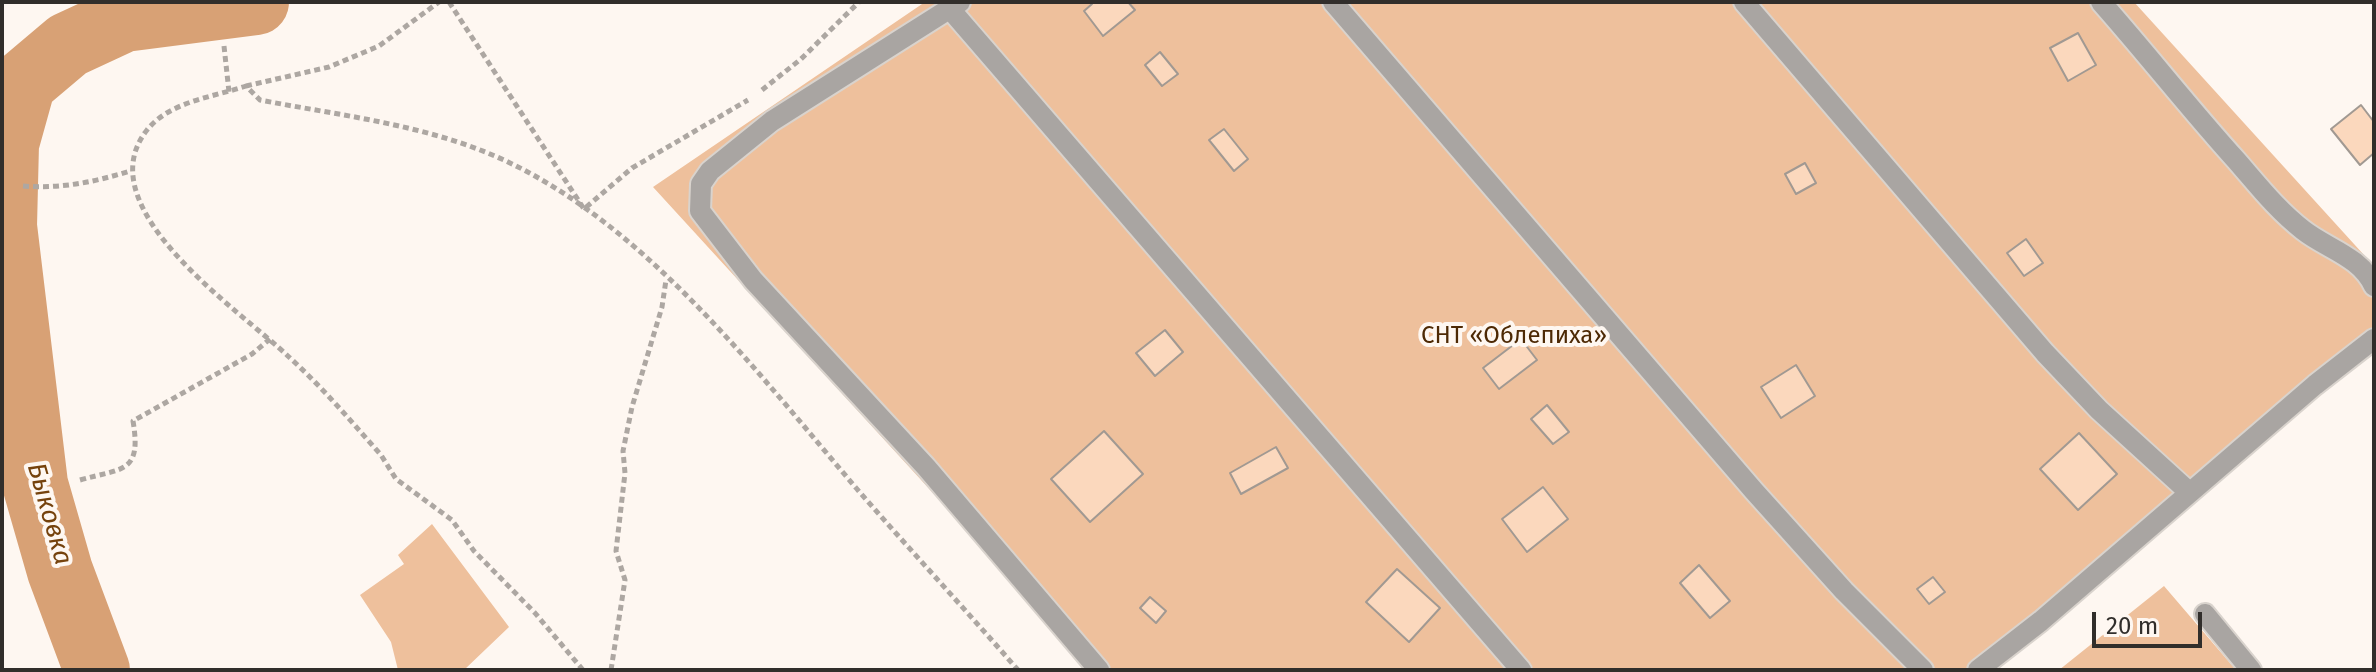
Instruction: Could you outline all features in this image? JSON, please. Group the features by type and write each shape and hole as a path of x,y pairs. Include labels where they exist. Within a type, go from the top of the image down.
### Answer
{"lane":[{"path":"1333,2 1754,491 1844,591 1923,670"},
{"path":"1744,2 2045,353 2099,410 2189,492"},
{"path":"2101,2 2204,127 2278,208 2306,233 2350,258 2369,275 2374,286"},
{"path":"1099,670 926,467 753,280 700,211 701,184 732,152 772,121 955,5 1521,670"},
{"path":"1978,670 2041,621 2189,492 2374,339"},
{"path":"2205,614 2251,670"}],"path":[{"path":"439,2 379,46 329,67 246,86 179,106 148,128 134,153 130,171 143,208 192,276 270,339 342,410 396,479 452,520 474,551 535,613 583,670"},
{"path":"449,2 584,209"},
{"path":"584,209 632,168 764,89 801,59 859,2"},
{"path":"224,46 229,92"},
{"path":"246,86 260,100 398,126 483,151 509,163 584,209 666,279 756,371 1018,670"},
{"path":"23,186 48,188 130,171"},
{"path":"611,670 625,580 616,551 625,473 623,451 632,407 662,307 666,279"},
{"path":"80,480 125,468 134,460 138,444 133,421 252,354 270,339"}],"green space":[{"name":"СНТ «Облепиха»","path":"925,2 2134,2 2374,266 2374,343 1985,670 1095,670 653,187"},
{"path":"432,524 509,627 464,670 398,670 391,642 360,595 404,564 398,555"},
{"path":"2164,586 2236,670 2059,670"}],"building":[{"path":"1090,2 1128,2 1135,10 1103,36 1084,11 1092,4"},
{"path":"2078,33 2096,65 2068,81 2050,48"},
{"path":"1160,52 1178,74 1162,86 1145,65"},
{"path":"2361,105 2374,122 2374,153 2360,165 2331,129"},
{"path":"1224,129 1248,159 1234,171 1209,140"},
{"path":"1805,163 1816,183 1796,194 1785,174"},
{"path":"2026,239 2043,263 2024,276 2007,253"},
{"path":"1165,330 1183,352 1155,376 1136,353"},
{"path":"1521,339 1537,360 1499,389 1483,368"},
{"path":"1796,365 1815,396 1781,418 1761,387"},
{"path":"1547,405 1569,432 1553,444 1531,419"},
{"path":"1104,431 1143,474 1090,522 1051,479"},
{"path":"2079,433 2117,474 2078,510 2040,469"},
{"path":"1276,447 1288,468 1241,494 1230,473"},
{"path":"1543,487 1568,519 1527,552 1502,519"},
{"path":"1699,565 1730,601 1710,618 1680,583"},
{"path":"1397,569 1440,608 1409,642 1366,602"},
{"path":"1933,577 1945,592 1929,604 1917,589"},
{"path":"1150,597 1166,611 1156,623 1140,608"}],"waterway":[{"name":"Быковка","path":"97,670 60,571 35,484 4,226 6,144 23,83 68,45 124,19 256,2"}]}
